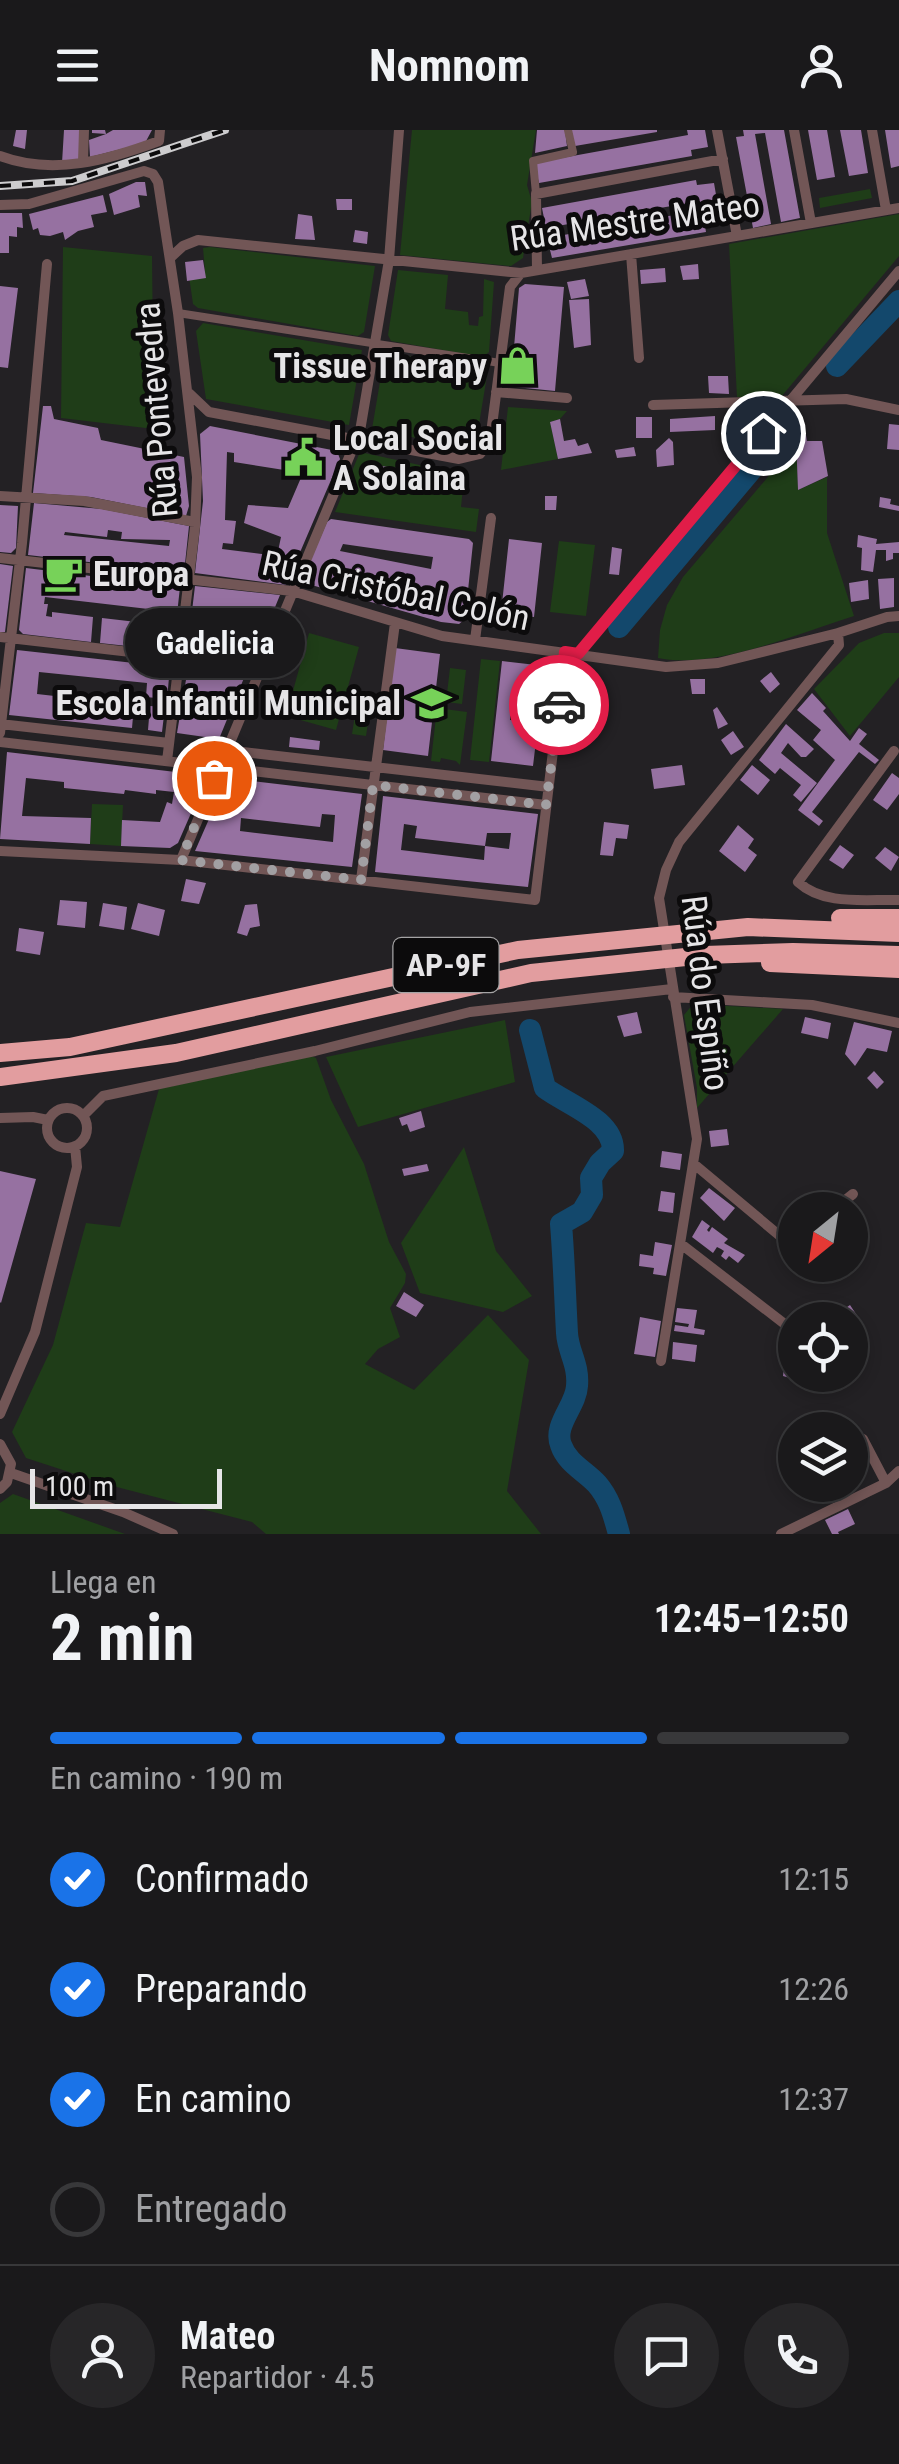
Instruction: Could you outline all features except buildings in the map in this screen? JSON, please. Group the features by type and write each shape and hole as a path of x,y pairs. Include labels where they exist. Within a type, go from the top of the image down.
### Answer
{"highway":[{"path":"748,928 812,918 899,918"},
{"name":"AP-9F","path":"0,1053 70,1047 518,950 748,928 899,933"},
{"path":"705,955 742,962 899,969"},
{"name":"AP-9F","path":"0,1077 176,1053 531,973 705,955 899,955"}],"street":[{"path":"83,162 84,130"},
{"path":"0,156 22,164 54,167 159,141 160,130"},
{"path":"181,860 357,440 389,260 399,130"},
{"path":"538,270 533,161 573,152 568,130"},
{"path":"717,130 736,236"},
{"path":"794,130 811,223"},
{"path":"872,130 886,210"},
{"path":"536,194 722,159"},
{"name":"Rúa Pontevedra","path":"0,205 29,204 144,171 153,174 158,182 197,477 167,761"},
{"name":"Rúa Mestre Mateo","path":"170,258 183,246 198,240 521,272 899,208"},
{"path":"631,254 639,358"},
{"path":"0,733 5,638 20,560 47,264"},
{"path":"501,271 510,286"},
{"path":"578,654 899,271"},
{"path":"188,392 209,412 459,459 480,454 490,441 510,286 521,272"},
{"path":"178,313 500,363"},
{"path":"496,392 566,398"},
{"path":"653,405 846,399 899,410"},
{"path":"194,435 198,421 209,412"},
{"path":"0,496 84,501 195,522"},
{"path":"475,640 492,518"},
{"name":"Rúa Cristóbal Colón","path":"0,558 292,592 442,636 666,667 692,667 838,633"},
{"path":"838,633 899,616"},
{"path":"361,880 395,623"},
{"name":"Rúa do Espiño","path":"661,1361 697,1139 659,898 679,842 839,645 838,633"},
{"path":"5,638 260,667"},
{"path":"0,851 181,860 535,900 565,652"},
{"path":"0,724 169,743"},
{"path":"0,742 546,805"},
{"path":"226,750 548,787"},
{"path":"894,751 798,882 810,893 825,897 899,900"},
{"path":"83,1116 103,1096 316,1051 470,1012 672,989 812,1006 898,1024"},
{"path":"66,1107 83,1116 87,1132 76,1146 66,1148 52,1141 46,1128 52,1114 66,1107"},
{"path":"0,1118 48,1120"},
{"path":"0,1414 35,1332 78,1167 76,1146"},
{"path":"694,1164 778,1234"},
{"path":"681,1244 778,1319"},
{"path":"0,1444 9,1455 11,1474 0,1489"},
{"path":"868,1449 886,1483"},
{"path":"781,1534 886,1483 899,1471"},
{"path":"11,1474 174,1534"}],"green space":[{"path":"412,130 536,130 527,185 532,202 523,258 511,266 400,255"},
{"path":"870,189 872,198 820,208 819,198"},
{"path":"899,214 899,256 781,397 737,397 729,244"},
{"path":"63,247 152,256 154,429 61,418"},
{"path":"203,248 375,266 364,332 358,336 198,308 193,304 189,276 205,271"},
{"path":"398,270 448,275 445,309 468,312 469,325 478,326 479,317 483,316 484,279 494,282 489,352 483,357 391,341 388,335"},
{"path":"203,323 362,350 349,425 206,399 196,331"},
{"path":"385,352 488,370 476,442 466,448 372,429"},
{"path":"508,407 567,411 550,422 558,459 501,470"},
{"path":"796,438 798,490 827,477 827,533 854,616 730,654 704,659 658,658 667,605 683,577"},
{"path":"360,452 470,476 464,478 461,507 479,509 476,532 335,512"},
{"path":"559,541 595,545 586,616 550,612"},
{"path":"309,633 359,647 336,730 286,716"},
{"path":"884,633 899,633 899,677 850,736 814,689 859,643"},
{"path":"481,659 500,661 489,762 470,760"},
{"path":"450,668 466,670 462,704 446,702"},
{"path":"358,695 372,697 366,736 352,734"},
{"path":"437,708 467,712 460,765 441,758 440,762 431,761"},
{"path":"92,804 123,805 121,846 90,844"},
{"path":"693,1004 783,1009 697,1108 684,1015"},
{"path":"505,1020 515,1082 358,1127 326,1057"},
{"path":"316,1058 331,1100 364,1164 389,1242 406,1274 390,1308 400,1337 378,1349 365,1364 414,1390 488,1315 529,1360 507,1491 541,1534 266,1534 252,1522 109,1485 26,1458 12,1432 53,1345 86,1223 120,1227 159,1089"},
{"path":"464,1147 496,1251 532,1296 503,1312 420,1293 401,1243"},
{"path":"13,1494 125,1534 0,1534 0,1503"}],"waterway":[{"path":"837,366 899,301"},
{"path":"619,627 768,450"},
{"path":"530,1030 545,1088 598,1122 606,1130 613,1151 591,1178 592,1195 582,1212 561,1224 567,1333 577,1378 576,1393 559,1438 567,1457 605,1496 619,1534"}],"railway":[{"path":"0,186 72,181 225,130"}],"way so far":[{"path":"214,778 181,860 361,880 373,785 546,805 559,705"}],"place":[{"name":"Tissue Therapy","path":"517,366"},
{"name":"Local Social A Solaina","path":"303,458"},
{"name":"Europa","path":"63,574"},
{"name":"Escola Infantil Municipal","path":"431,703"},
{"name":"Gadelicia","path":"214,778"}],"route":[{"path":"559,705 565,652 578,654 763,433"}]}
